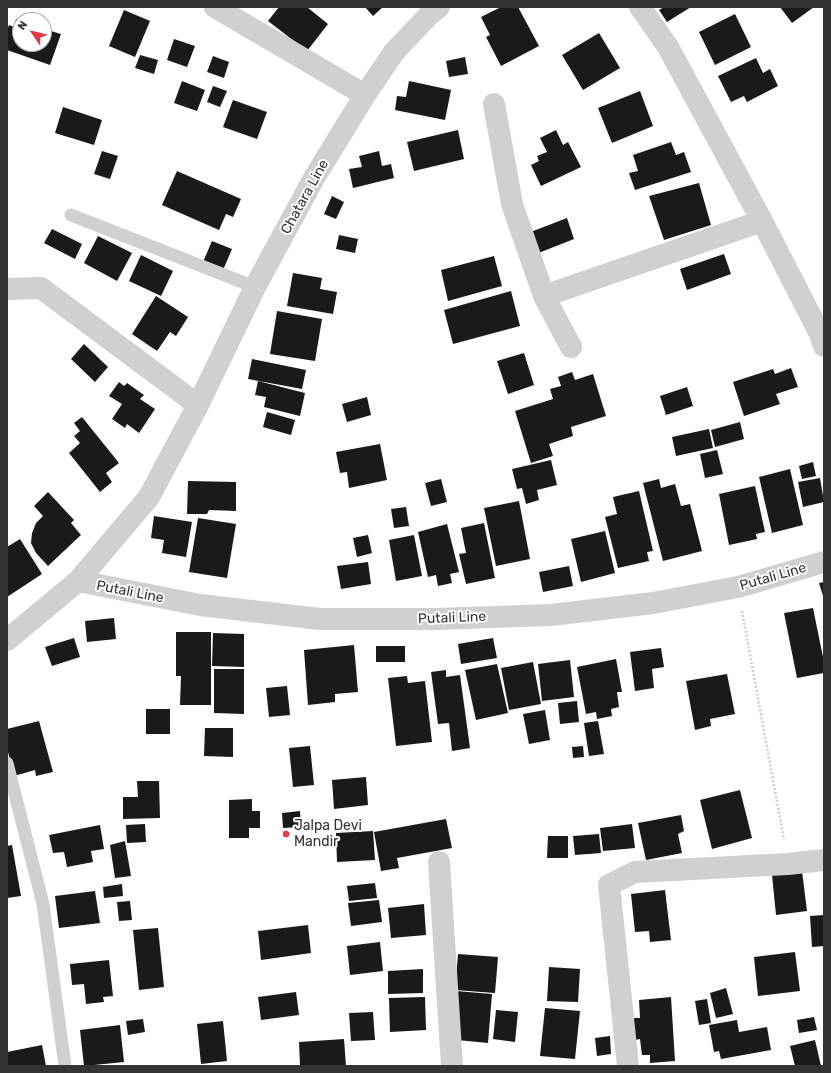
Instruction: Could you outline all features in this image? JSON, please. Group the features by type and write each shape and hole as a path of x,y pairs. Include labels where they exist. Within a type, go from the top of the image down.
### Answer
{"street":[{"path":"216,7 365,95"},
{"path":"640,7 668,47 762,221 820,334 824,346"},
{"name":"Chatara Line","path":"7,640 78,581 149,497 198,405 255,287 314,178 365,95 394,52 431,9"},
{"path":"494,104 512,204 544,296 571,347"},
{"path":"544,296 762,221"},
{"path":"7,289 41,288 198,405"},
{"name":"Putali Line","path":"78,581 200,605 328,619 437,619 551,615 653,603 738,587 824,562"},
{"path":"628,1066 609,885 635,872 788,864 824,860"},
{"path":"439,862 452,1066"}],"lane":[{"path":"71,215 255,287"},
{"path":"7,763 43,904 65,1066"}],"path":[{"path":"738,587 788,864"}],"building":[{"path":"279,7 307,7 328,24 307,51 268,21"},
{"path":"365,7 383,7 373,16"},
{"path":"501,7 518,7 539,46 501,66 486,37 490,35 481,17"},
{"path":"664,7 691,7 667,22 659,10"},
{"path":"780,7 814,7 792,23"},
{"path":"124,10 150,21 135,57 109,46"},
{"path":"735,14 751,47 715,65 699,32"},
{"path":"9,25 12,26 12,52 7,50 7,30"},
{"path":"52,31 61,34 50,65 13,52 52,52"},
{"path":"599,33 620,68 583,90 562,55"},
{"path":"174,39 195,46 187,67 167,60"},
{"path":"140,55 158,60 154,74 135,68"},
{"path":"213,56 229,62 224,78 207,72"},
{"path":"465,57 468,74 449,77 446,61"},
{"path":"756,58 763,73 770,69 778,86 747,102 744,96 731,102 718,76"},
{"path":"182,81 205,90 197,111 174,103"},
{"path":"409,81 451,90 445,120 395,110 397,96 406,97"},
{"path":"213,86 227,91 220,107 207,102"},
{"path":"640,91 653,126 612,143 598,108"},
{"path":"233,100 267,112 257,139 223,127"},
{"path":"63,107 102,120 94,145 55,133"},
{"path":"458,130 464,159 414,171 407,142"},
{"path":"556,130 563,145 568,142 581,167 541,186 531,165 539,161 537,156 547,152 540,138"},
{"path":"671,142 676,155 684,152 691,172 635,190 629,173 638,171 633,155"},
{"path":"102,151 118,156 110,179 94,174"},
{"path":"379,151 382,166 391,164 394,178 353,188 349,169 362,167 359,156"},
{"path":"177,171 241,199 233,217 226,214 219,230 162,205"},
{"path":"699,183 711,225 664,240 649,196"},
{"path":"332,196 344,202 336,219 324,214"},
{"path":"567,218 574,239 536,254 528,233"},
{"path":"52,229 82,244 75,259 44,243"},
{"path":"339,235 358,239 355,253 336,249"},
{"path":"98,236 132,253 117,281 84,263"},
{"path":"212,241 232,249 223,270 203,262"},
{"path":"724,254 731,274 687,290 680,269"},
{"path":"141,255 173,271 161,296 129,281"},
{"path":"494,256 502,286 448,301 441,270"},
{"path":"293,273 322,278 320,289 337,292 333,314 287,306"},
{"path":"511,291 520,326 453,344 444,310"},
{"path":"156,296 188,317 176,336 170,332 157,351 132,334"},
{"path":"277,311 322,319 315,361 270,354"},
{"path":"84,344 108,367 95,382 71,359"},
{"path":"524,353 534,385 508,394 497,361"},
{"path":"252,359 306,370 302,389 248,379"},
{"path":"791,368 798,387 776,394 780,404 744,416 733,382 773,369 775,374"},
{"path":"572,372 575,380 593,374 606,416 571,427 573,436 549,444 553,456 531,463 515,411 553,399 550,389 561,386 558,377"},
{"path":"258,381 305,393 300,416 264,407 266,397 255,395"},
{"path":"119,382 124,386 127,383 144,395 140,399 155,409 139,433 127,424 125,428 112,419 122,404 109,396"},
{"path":"687,387 693,406 666,415 660,396"},
{"path":"367,397 371,415 347,422 342,404"},
{"path":"267,412 295,420 291,435 263,427"},
{"path":"82,417 119,463 106,473 112,482 100,492 69,453 80,443 74,436 80,431 74,423"},
{"path":"740,422 744,439 715,447 711,430"},
{"path":"709,429 713,448 676,456 672,437"},
{"path":"380,444 387,480 349,488 347,472 340,473 336,452"},
{"path":"717,450 723,474 705,478 700,454"},
{"path":"551,460 557,485 537,490 539,500 526,504 522,488 517,489 512,469"},
{"path":"813,462 816,476 802,479 799,466"},
{"path":"790,469 803,525 772,533 759,477"},
{"path":"820,478 824,502 803,507 798,482"},
{"path":"441,479 447,502 431,506 425,483"},
{"path":"659,479 661,488 675,484 681,506 690,504 702,551 663,561 643,483"},
{"path":"188,481 236,482 236,511 209,510 207,514 187,514"},
{"path":"755,486 765,532 756,534 757,539 729,545 719,494"},
{"path":"639,491 653,551 647,552 649,561 618,568 605,517 617,514 613,497"},
{"path":"48,492 74,520 71,523 81,535 48,566 36,553 31,543 32,533 36,523 43,516 34,506"},
{"path":"519,501 530,559 496,566 484,508"},
{"path":"406,507 409,526 394,528 391,509"},
{"path":"154,516 192,522 186,557 162,553 164,540 151,538"},
{"path":"198,518 236,524 227,578 189,572"},
{"path":"484,523 495,578 466,584 459,554 466,553 461,528"},
{"path":"447,524 459,572 450,574 452,583 438,586 436,575 428,577 418,532"},
{"path":"605,531 615,573 581,582 571,539"},
{"path":"368,535 372,553 357,557 353,538"},
{"path":"414,535 422,576 396,581 389,540"},
{"path":"20,539 42,574 7,597 7,547"},
{"path":"368,562 371,584 341,589 337,566"},
{"path":"569,566 573,586 543,592 539,572"},
{"path":"824,582 824,599 819,583"},
{"path":"813,608 824,662 824,673 797,678 784,613"},
{"path":"114,618 116,639 87,642 85,621"},
{"path":"176,632 211,632 211,705 180,705 181,676 176,676"},
{"path":"213,633 244,634 244,667 212,666"},
{"path":"74,638 80,657 52,666 45,647"},
{"path":"493,638 497,658 461,664 458,644"},
{"path":"354,645 358,692 335,694 335,702 308,705 304,650"},
{"path":"376,646 405,646 405,662 376,662"},
{"path":"661,648 664,667 652,669 654,688 635,691 630,652"},
{"path":"616,659 622,692 617,692 619,707 611,709 612,716 597,719 596,712 586,714 577,667"},
{"path":"570,660 574,697 542,701 538,664"},
{"path":"533,662 541,704 509,710 501,668"},
{"path":"497,664 508,713 476,720 465,670"},
{"path":"214,669 244,669 244,714 214,713"},
{"path":"446,670 446,677 460,675 470,748 452,751 449,723 438,724 431,672"},
{"path":"727,674 735,714 710,719 711,726 695,730 686,681"},
{"path":"407,676 408,683 425,681 432,742 396,746 388,678"},
{"path":"287,686 290,715 269,717 266,688"},
{"path":"577,701 579,722 560,724 558,703"},
{"path":"146,709 170,709 170,734 146,734"},
{"path":"545,710 550,740 529,744 523,714"},
{"path":"39,721 53,772 36,776 35,770 14,776 7,748 7,729"},
{"path":"598,721 604,754 589,756 584,723"},
{"path":"205,728 233,728 233,757 204,756"},
{"path":"310,746 314,785 293,787 289,748"},
{"path":"583,746 584,757 573,758 572,747"},
{"path":"366,777 368,805 334,809 332,780"},
{"path":"137,781 159,781 160,818 123,819 123,797 138,797"},
{"path":"740,790 752,838 712,849 700,800"},
{"path":"252,799 252,811 260,811 260,828 249,828 249,838 229,838 229,800"},
{"path":"300,811 301,827 283,828 282,813"},
{"path":"681,815 684,831 678,834 682,853 646,860 638,823"},
{"path":"446,819 452,848 397,858 399,868 381,871 374,832"},
{"path":"145,824 146,842 127,843 126,825"},
{"path":"632,824 635,848 603,851 600,828"},
{"path":"100,825 104,849 91,851 93,862 67,867 64,852 53,853 49,835"},
{"path":"373,831 375,860 337,862 336,833"},
{"path":"599,834 601,853 575,855 573,836"},
{"path":"548,836 568,836 568,858 547,858"},
{"path":"125,841 131,876 115,878 110,845"},
{"path":"12,845 21,896 7,898 7,846"},
{"path":"802,871 807,911 776,915 772,875"},
{"path":"375,883 377,898 349,901 347,886"},
{"path":"122,884 123,896 104,898 103,887"},
{"path":"665,890 671,940 650,942 649,931 635,932 631,894"},
{"path":"95,891 100,923 59,928 55,896"},
{"path":"379,900 382,922 351,926 348,903"},
{"path":"130,901 132,920 119,921 117,902"},
{"path":"424,904 426,935 391,938 388,908"},
{"path":"824,915 824,946 812,947 810,916"},
{"path":"308,925 311,953 261,960 258,931"},
{"path":"158,928 164,987 139,990 133,930"},
{"path":"380,942 383,971 350,975 347,946"},
{"path":"795,952 800,991 758,996 754,957"},
{"path":"458,954 498,957 495,993 455,990"},
{"path":"109,960 113,996 103,997 104,1002 86,1004 84,984 72,985 70,964"},
{"path":"549,967 580,969 578,1002 547,1001"},
{"path":"423,969 423,993 388,994 388,971"},
{"path":"726,988 733,1014 716,1018 710,993"},
{"path":"456,991 492,994 488,1043 457,1040"},
{"path":"296,992 299,1015 261,1020 258,997"},
{"path":"425,997 426,1030 390,1032 389,998"},
{"path":"671,997 675,1061 650,1063 650,1055 642,1055 640,1039 635,1040 633,1018 640,1018 639,1000"},
{"path":"707,999 711,1023 699,1025 695,1001"},
{"path":"545,1008 580,1011 575,1059 540,1056"},
{"path":"496,1010 518,1012 515,1042 493,1039"},
{"path":"373,1012 375,1040 351,1041 349,1013"},
{"path":"814,1017 817,1030 799,1033 797,1020"},
{"path":"143,1019 145,1032 128,1035 126,1021"},
{"path":"737,1020 739,1032 767,1027 771,1050 721,1059 719,1051 714,1052 709,1025"},
{"path":"223,1021 227,1061 201,1064 197,1024"},
{"path":"120,1025 124,1062 84,1066 80,1030"},
{"path":"610,1036 611,1054 597,1056 595,1038"},
{"path":"344,1039 346,1066 300,1066 299,1042"},
{"path":"815,1040 821,1066 795,1066 790,1046"},
{"path":"42,1045 46,1066 7,1066 7,1052"}],"place":[{"name":"Jalpa Devi Mandir","path":"286,834"}]}
